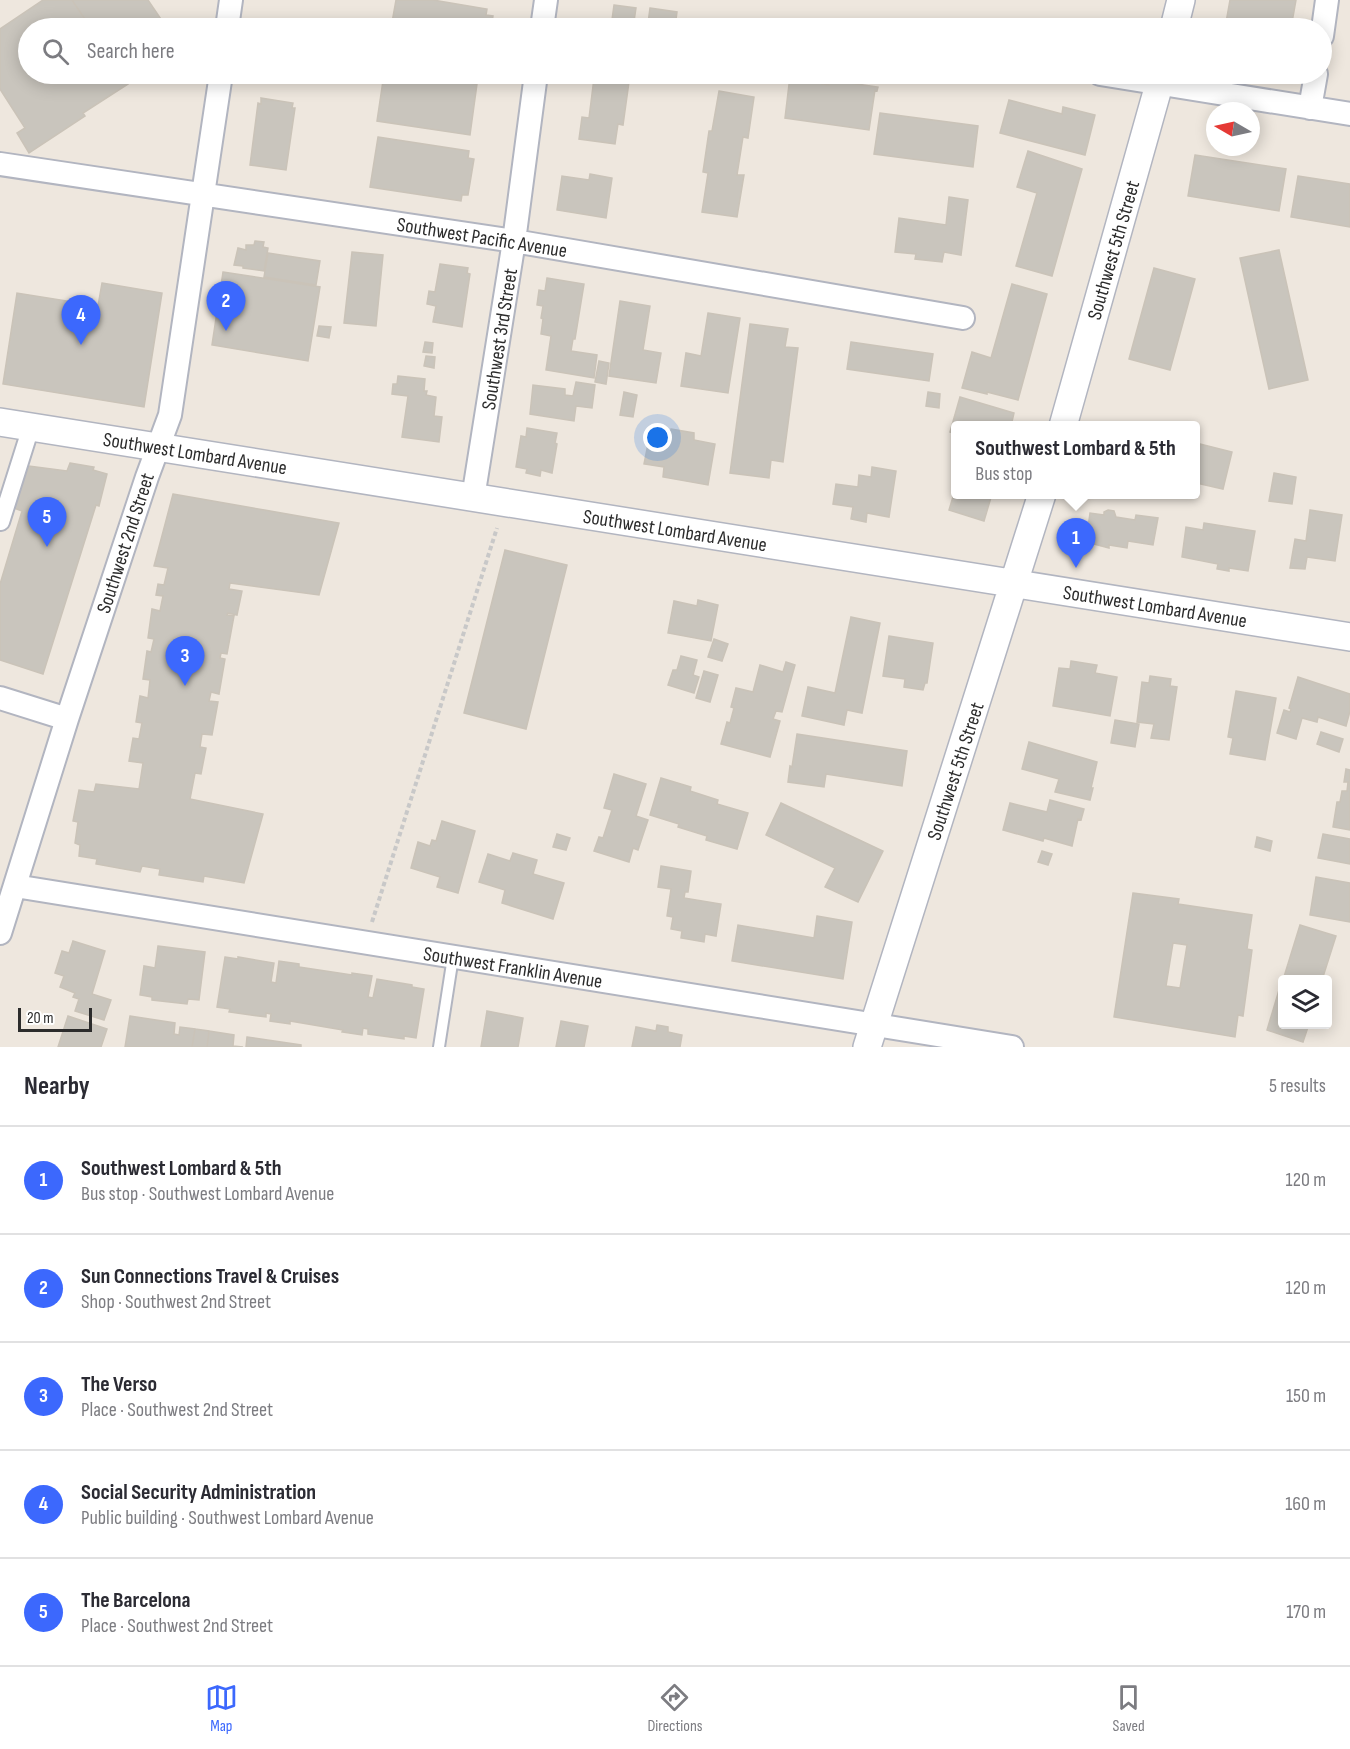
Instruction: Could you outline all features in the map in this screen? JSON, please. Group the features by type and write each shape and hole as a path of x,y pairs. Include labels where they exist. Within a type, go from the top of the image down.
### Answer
{"street":[{"path":"228,18 231,0"},
{"path":"543,18 546,0"},
{"path":"1176,18 1181,0"},
{"path":"1324,18 1327,0"},
{"name":"Southwest 2nd Street","path":"0,933 67,719 157,447 170,416 220,84"},
{"name":"Southwest 3rd Street","path":"473,498 514,242 535,84"},
{"name":"Southwest 5th Street","path":"1064,421 1160,84"},
{"path":"1187,84 1350,114"},
{"path":"1310,108 1314,84"},
{"name":"Southwest Pacific Avenue","path":"0,164 514,242 963,318"},
{"name":"Southwest Lombard Avenue","path":"0,422 1350,637"},
{"path":"1,522 31,427"},
{"name":"Southwest 5th Street","path":"871,1036 1041,499"},
{"path":"0,698 67,719"},
{"name":"Southwest Franklin Avenue","path":"15,886 453,957 871,1036 1012,1047"}],"lane":[{"path":"439,1047 453,957"}],"path":[{"path":"365,943 497,528"}],"building":[{"path":"43,0 72,0 84,18 18,18 18,84 128,84 83,113 85,116 29,153 17,133 25,128 0,89 0,29"},
{"path":"72,0 148,0 160,18 84,18"},
{"path":"396,0 433,0 487,9 486,15 493,16 493,18 393,18"},
{"path":"1230,0 1296,0 1293,18 1227,18"},
{"path":"614,5 636,8 634,18 612,18"},
{"path":"650,8 677,12 676,18 649,18"},
{"path":"383,84 477,84 470,135 377,121"},
{"path":"593,84 629,84 623,125 618,124 615,144 579,139 582,117 589,118"},
{"path":"789,84 857,84 878,87 877,91 875,90 869,130 785,118"},
{"path":"719,91 754,97 748,138 743,137 737,175 744,175 737,217 702,212 708,173 703,172 709,131 712,131"},
{"path":"261,98 293,103 292,108 295,108 286,170 250,165 258,103 261,104"},
{"path":"1009,100 1062,114 1063,107 1095,115 1085,155 1000,133"},
{"path":"880,113 978,126 973,167 874,154"},
{"path":"378,137 469,151 468,158 474,159 468,195 462,195 461,201 370,187"},
{"path":"1028,151 1082,169 1052,276 1016,266 1037,193 1017,187"},
{"path":"1195,155 1286,169 1279,211 1188,196"},
{"path":"590,174 612,178 606,218 557,210 562,176 589,180"},
{"path":"1298,176 1350,184 1350,227 1291,217"},
{"path":"949,197 968,200 961,255 944,252 942,262 915,259 916,254 895,252 899,218 946,225"},
{"path":"255,241 264,242 263,247 268,248 264,271 234,265 238,248 246,250 246,245 254,245"},
{"path":"1279,250 1308,380 1269,389 1240,258"},
{"path":"352,252 383,255 376,326 344,323"},
{"path":"268,253 320,261 316,285 264,277"},
{"path":"440,264 468,268 467,273 470,274 462,327 433,322 436,306 427,304 429,291 435,292"},
{"path":"1154,268 1195,279 1170,370 1129,359"},
{"path":"223,272 320,287 308,361 212,345"},
{"path":"547,278 584,284 571,351 597,355 594,378 546,370 551,336 541,334 543,306 537,305 539,290 545,291"},
{"path":"102,283 162,293 144,407 3,384 17,293 98,306"},
{"path":"1012,284 1047,294 1018,400 962,388 972,352 991,358"},
{"path":"620,301 650,306 643,350 661,353 656,383 609,376"},
{"path":"708,313 740,318 728,393 681,386 686,353 701,356"},
{"path":"750,324 788,329 785,347 798,348 783,462 771,460 769,478 730,473"},
{"path":"319,326 331,327 329,338 317,336"},
{"path":"425,342 433,343 432,353 423,352"},
{"path":"851,342 933,354 929,381 847,369"},
{"path":"426,356 435,357 434,368 424,366"},
{"path":"599,361 609,363 606,384 595,382"},
{"path":"398,376 425,379 426,395 436,397 434,416 442,417 439,442 402,437 408,396 392,394 393,384 397,384"},
{"path":"576,382 595,385 592,408 576,406 574,421 530,414 533,385 565,389 565,395 573,396"},
{"path":"624,392 637,395 633,417 620,415"},
{"path":"928,392 940,394 939,408 926,406"},
{"path":"960,397 1014,413 1012,421 953,421"},
{"path":"527,428 557,433 552,473 541,470 540,476 526,473 527,469 516,467 521,436 526,437"},
{"path":"671,429 694,433 694,440 715,444 708,485 663,477 664,467 644,464 649,439 669,442"},
{"path":"1200,444 1232,452 1223,489 1200,484"},
{"path":"70,463 94,467 93,470 107,474 99,506 96,505 43,674 0,660 0,584 22,511 14,508 29,466 67,471"},
{"path":"872,467 896,471 889,517 867,513 866,522 851,519 853,507 833,504 836,484 858,487 859,475 871,477"},
{"path":"1274,473 1296,477 1292,504 1269,501"},
{"path":"173,494 339,523 319,595 230,583 229,589 242,591 237,615 228,613 227,615 234,616 227,654 221,653 220,658 225,659 219,694 211,692 209,701 218,702 212,735 202,734 200,747 206,748 201,774 195,773 190,799 263,814 244,883 204,876 203,882 159,875 160,869 142,866 140,872 96,864 97,859 79,856 80,845 75,843 78,822 73,821 79,790 94,792 96,784 139,789 143,763 129,761 133,738 139,739 142,723 136,722 140,696 148,698 150,680 143,679 147,651 151,652 154,639 148,638 152,609 160,611 163,596 156,595 158,584 164,585 168,568 154,566"},
{"path":"952,499 991,499 984,521 949,510"},
{"path":"1310,510 1342,515 1335,561 1307,557 1305,569 1290,568 1295,539 1306,541"},
{"path":"1114,511 1116,517 1135,520 1136,515 1158,518 1153,545 1128,541 1127,548 1109,545 1109,548 1086,542 1090,513 1104,515 1104,512"},
{"path":"1204,523 1255,531 1248,571 1217,569 1218,564 1182,557 1186,527 1203,530"},
{"path":"505,550 567,565 526,729 464,713"},
{"path":"698,600 718,605 711,641 668,633 674,601 697,606"},
{"path":"851,617 880,623 862,713 847,710 844,725 802,716 808,687 835,693"},
{"path":"889,636 933,643 927,683 923,690 904,687 905,679 883,676"},
{"path":"714,639 728,644 722,661 708,657"},
{"path":"681,656 697,660 693,675 699,677 694,693 668,685 673,670 677,670"},
{"path":"1071,661 1097,665 1095,673 1117,677 1110,716 1053,706 1059,668 1070,669"},
{"path":"786,662 795,665 782,712 776,711 773,719 780,721 770,757 721,744 727,722 730,723 736,688 753,692 760,665 783,672"},
{"path":"704,671 718,675 710,702 696,698"},
{"path":"1150,676 1171,679 1170,686 1177,687 1169,740 1151,738 1154,724 1137,722 1142,682 1149,683"},
{"path":"1298,677 1350,694 1350,711 1346,726 1318,717 1317,722 1302,718 1296,739 1277,733 1284,710 1290,712 1289,708"},
{"path":"1236,691 1276,698 1265,760 1230,754 1233,738 1228,737"},
{"path":"1115,720 1139,724 1135,747 1111,743"},
{"path":"1321,732 1343,739 1339,752 1317,744"},
{"path":"797,734 907,751 902,786 826,774 824,787 788,782"},
{"path":"1029,742 1097,762 1090,800 1055,792 1059,779 1022,769"},
{"path":"1346,769 1350,770 1350,830 1333,827 1337,802 1340,802 1342,791 1347,791 1348,782 1344,782"},
{"path":"614,774 646,784 636,816 648,820 638,850 633,848 629,862 594,851 599,837 603,838 612,810 604,808"},
{"path":"661,778 691,787 690,791 718,800 717,804 748,813 737,849 706,840 707,836 650,815"},
{"path":"1050,800 1084,809 1081,820 1078,819 1072,846 1003,830 1010,803 1047,812"},
{"path":"781,803 883,851 858,902 825,887 835,868 766,835"},
{"path":"442,821 475,831 458,893 437,887 440,877 411,868 418,842 430,846 432,840 436,841"},
{"path":"557,834 570,838 566,850 553,847"},
{"path":"1323,834 1350,839 1350,864 1318,858"},
{"path":"1257,837 1272,841 1270,851 1255,847"},
{"path":"1042,851 1052,854 1048,865 1038,862"},
{"path":"513,853 537,860 533,874 564,883 553,919 502,903 505,890 479,882 488,854 510,861"},
{"path":"661,866 691,871 688,892 685,892 684,898 721,904 716,936 705,934 704,942 681,938 682,931 671,929 673,917 667,916 671,889 658,887"},
{"path":"1316,877 1350,883 1350,922 1310,915"},
{"path":"1133,893 1179,899 1178,904 1252,915 1247,949 1252,950 1243,1016 1238,1015 1235,1037 1114,1017","holes":["1173,943 1187,945 1180,988 1166,986"]},
{"path":"817,916 852,922 843,979 732,961 738,925 814,938"},
{"path":"1300,925 1336,936 1324,975 1285,975"},
{"path":"73,941 105,951 92,994 111,1000 104,1020 75,1011 79,999 73,997 75,993 60,987 64,976 55,973 62,951 69,953"},
{"path":"158,946 205,952 199,1000 188,999 187,1004 152,1000 152,997 140,995 144,966 155,968"},
{"path":"225,957 274,963 271,982 276,983 279,961 299,964 299,967 372,976 368,997 373,998 377,979 424,989 416,1038 404,1036 404,1039 368,1034 368,1029 363,1028 362,1035 290,1021 290,1024 270,1021 271,1014 266,1013 266,1017 229,1012 230,1009 217,1007"},
{"path":"1278,993 1278,1029 1307,1029 1303,1042 1267,1030"},
{"path":"487,1011 523,1018 518,1047 481,1047"},
{"path":"68,1016 107,1029 101,1047 58,1047"},
{"path":"130,1016 175,1023 174,1034 179,1035 180,1027 195,1029 192,1047 125,1047"},
{"path":"561,1021 588,1026 584,1047 556,1047"},
{"path":"657,1025 668,1027 668,1032 682,1035 680,1047 632,1047 636,1027 656,1031"},
{"path":"195,1029 209,1031 207,1047 192,1047"},
{"path":"209,1031 234,1035 233,1046 243,1047 207,1047"},
{"path":"247,1037 301,1045 301,1047 246,1047"}],"place":[{"name":"Sun Connections Travel & Cruises","path":"226,331"},
{"name":"Social Security Administration","path":"81,345"},
{"name":"The Barcelona","path":"47,547"},
{"name":"Southwest Lombard & 5th","path":"1076,568"},
{"name":"The Verso","path":"185,686"}]}
